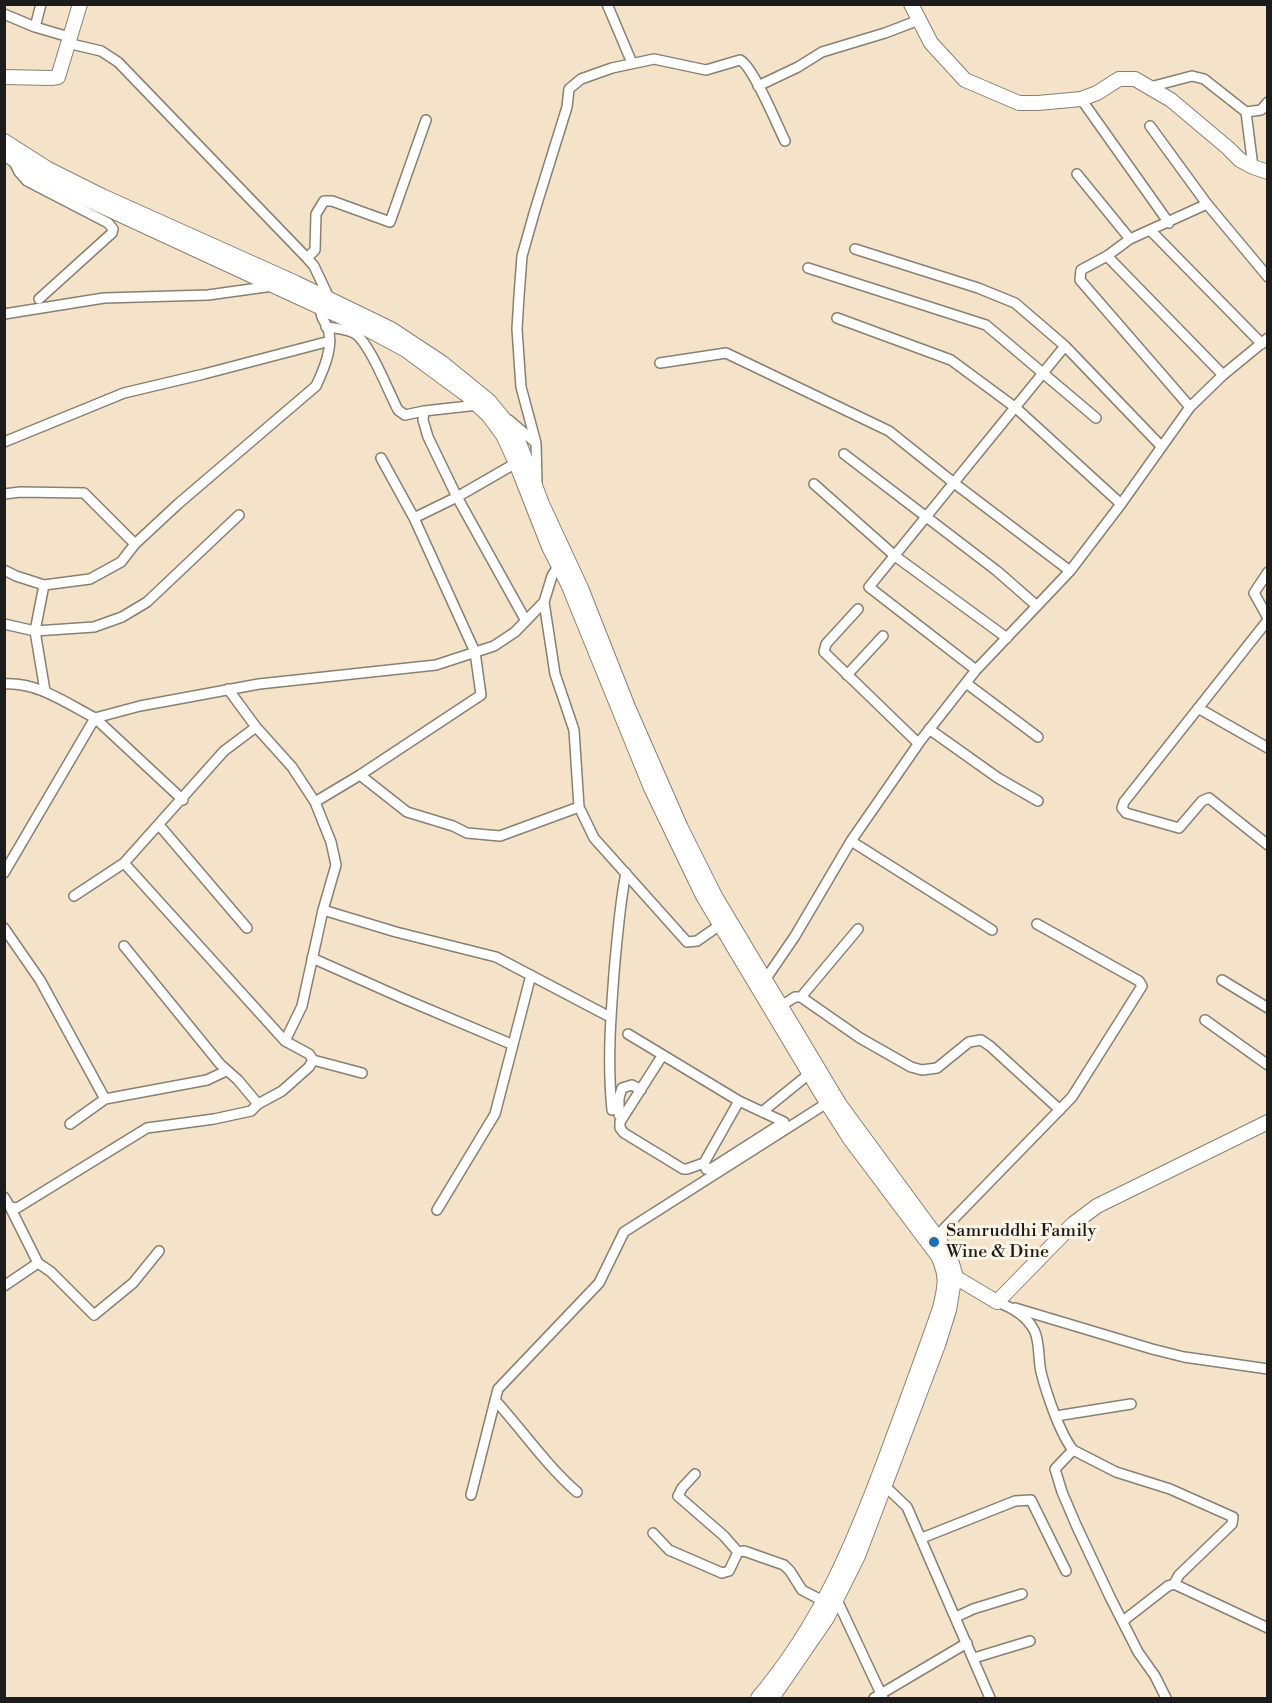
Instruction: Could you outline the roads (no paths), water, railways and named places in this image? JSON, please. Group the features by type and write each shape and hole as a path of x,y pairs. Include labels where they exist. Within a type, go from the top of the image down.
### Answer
{"main road":[{"path":"4,76 58,77 80,4"},
{"path":"910,4 931,43 965,80 1019,103 1081,99 1097,93 1119,79 1135,79 1171,100 1240,160 1268,172"},
{"path":"4,141 48,169 102,196 297,290 391,329 433,356 489,401 504,419 518,440 537,491 546,525"},
{"path":"8,156 86,199 274,285 297,290"},
{"path":"326,303 406,350 467,395 503,435 562,562 651,788 703,896 720,926 736,941 781,1006 809,1074 850,1139 951,1260 949,1310 938,1345 858,1556 804,1653 772,1698"},
{"path":"562,562 581,588 628,707 681,828 736,941 796,1042 933,1240"},
{"path":"950,1277 1004,1304 1073,1224 1097,1206 1268,1122"},
{"path":"758,1698 831,1601 912,1386 950,1277"}],"street":[{"path":"35,27 41,4"},
{"path":"607,4 632,63"},
{"path":"4,14 101,51 118,62 314,267 326,303 320,317 330,341 324,369 316,386 178,504 135,544 121,562 90,579 44,585 4,570"},
{"path":"758,86 798,67 822,52 919,20"},
{"path":"537,491 536,442 524,400 517,329 522,256 534,210 567,107 569,89 581,79 632,63 654,59 706,70 740,60 748,66 785,141"},
{"path":"1150,87 1192,75 1204,79 1246,112 1254,167"},
{"path":"1081,99 1169,223"},
{"path":"1246,112 1261,110 1268,102"},
{"path":"307,258 315,250 316,214 324,201 332,201 390,222 426,120"},
{"path":"1150,126 1206,204 1268,277"},
{"path":"8,156 27,181 108,223 113,229 39,299"},
{"path":"1077,174 1130,239"},
{"path":"1190,406 1080,280 1081,270 1107,256 1130,239 1206,204"},
{"path":"765,980 795,936 851,842 918,743 976,670 1070,571 1121,504 1190,406 1223,375 1265,341 1151,231"},
{"path":"855,249 978,288 1015,303 1065,346 1161,446"},
{"path":"1107,256 1223,375"},
{"path":"808,268 986,325 1096,418"},
{"path":"4,314 104,298 208,295 274,285"},
{"path":"837,318 951,360 1016,408 1121,504"},
{"path":"326,327 343,329 356,334 366,343 398,410 405,416 424,411 478,405"},
{"path":"4,442 124,393 330,341"},
{"path":"976,670 869,588 1065,346"},
{"path":"660,363 726,353 889,431 1070,571"},
{"path":"424,411 423,420 428,438 457,497 526,621"},
{"path":"504,419 510,420 536,442"},
{"path":"844,454 997,571 1037,606"},
{"path":"315,802 481,695 475,652 414,518 381,458"},
{"path":"414,518 457,497 516,463"},
{"path":"814,484 895,556 1006,638"},
{"path":"4,494 84,493 135,544"},
{"path":"4,624 35,631 94,627 122,617 147,602 239,515"},
{"path":"562,562 552,576 544,603 555,674 574,730 579,807 594,838 687,942 697,941 720,926"},
{"path":"1268,572 1254,593 1268,619 1124,802 1122,808 1126,813 1179,828 1202,801 1209,798 1268,845"},
{"path":"44,585 35,631 45,691"},
{"path":"4,873 95,718 140,706 228,689 357,672 436,665 494,646 515,633 544,603"},
{"path":"858,609 823,649 918,743"},
{"path":"847,675 883,636"},
{"path":"4,684 18,683 45,691 95,718 183,800"},
{"path":"966,683 1038,737"},
{"path":"228,689 256,727 292,767 315,802 331,842 336,865 323,910 302,1006 285,1041"},
{"path":"1198,708 1268,748"},
{"path":"74,896 124,863 183,800 224,751 256,727"},
{"path":"929,729 998,777 1038,801"},
{"path":"360,775 407,812 453,826 467,833 500,836 579,807"},
{"path":"159,825 247,928"},
{"path":"851,842 992,930"},
{"path":"124,863 285,1041 309,1054 313,1060 362,1073"},
{"path":"626,873 621,895 610,1017 609,1081 615,1112 622,1088 632,1085 641,1090"},
{"path":"323,910 396,932 496,957 610,1017"},
{"path":"933,1240 1072,1097 1142,986 1139,981 1037,924"},
{"path":"4,928 39,980 105,1099"},
{"path":"801,997 858,929"},
{"path":"124,946 226,1071 238,1080 258,1104"},
{"path":"312,958 512,1044"},
{"path":"437,1210 495,1114 531,975"},
{"path":"1222,980 1268,1008"},
{"path":"781,1006 795,997 801,997 860,1038 911,1067 922,1070 937,1068 969,1042 981,1040 1060,1110"},
{"path":"1205,1020 1268,1065"},
{"path":"628,1034 739,1101 784,1122 712,1168 706,1169"},
{"path":"663,1056 620,1122 620,1128 624,1133 687,1169 704,1163 739,1101"},
{"path":"10,1207 17,1208 147,1128 214,1119 251,1111 258,1104 282,1091 309,1067 313,1060"},
{"path":"69,1124 105,1099 207,1080 226,1071"},
{"path":"762,1112 809,1074"},
{"path":"471,1495 498,1389 599,1283 624,1232 827,1103"},
{"path":"4,1197 38,1263 51,1272 94,1315 133,1283 159,1251"},
{"path":"4,1286 38,1263"},
{"path":"1004,1304 1163,1352 1268,1369"},
{"path":"1004,1304 1025,1318 1034,1331 1041,1372 1067,1443 1073,1450 1116,1472 1170,1489 1233,1517 1232,1524 1179,1575 1174,1584 1168,1586 1123,1622"},
{"path":"495,1400 551,1467 577,1492"},
{"path":"1056,1416 1131,1404"},
{"path":"1073,1450 1055,1469 1062,1492 1123,1622 1165,1698"},
{"path":"695,1474 678,1496 724,1536 738,1552"},
{"path":"885,1486 907,1508 922,1538 990,1698"},
{"path":"922,1538 1015,1501 1031,1500 1066,1571"},
{"path":"653,1533 669,1550 722,1573 729,1571 738,1552"},
{"path":"738,1552 744,1551 779,1562 790,1571 802,1590 831,1601 880,1697 967,1643"},
{"path":"1174,1584 1268,1628"},
{"path":"956,1617 1022,1593"},
{"path":"974,1658 1030,1641"}],"place":[{"name":"Samruddhi Family Wine & Dine","path":"934,1242"}]}
